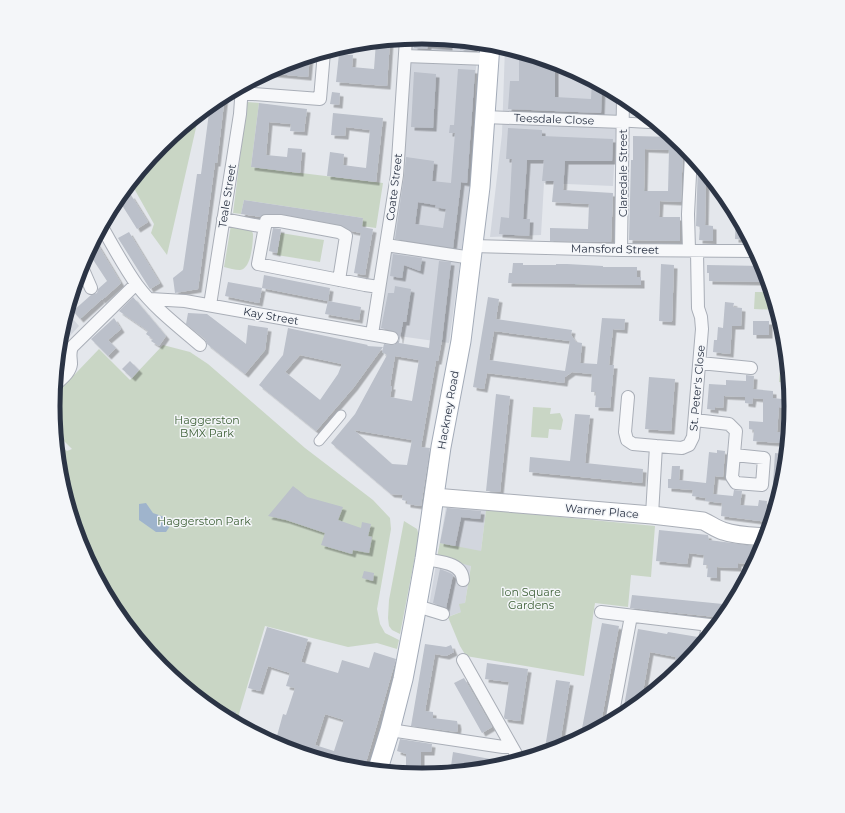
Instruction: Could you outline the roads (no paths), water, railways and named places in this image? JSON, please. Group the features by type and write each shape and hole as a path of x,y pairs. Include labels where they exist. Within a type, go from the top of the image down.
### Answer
{"main road":[{"name":"Hackney Road","path":"379,766 390,730 417,606 441,447 461,341 480,187 489,52"},
{"name":"Warner Place","path":"434,497 652,515 703,521 717,529 732,534 761,536"}],"street":[{"name":"Coate Street","path":"372,334 397,175 406,45"},
{"path":"405,56 489,52"},
{"path":"247,90 320,99 324,58"},
{"name":"Teale Street","path":"210,305 239,122 242,93"},
{"name":"Claredale Street","path":"621,250 623,104"},
{"name":"Teesdale Close","path":"484,117 623,122"},
{"path":"623,122 649,123"},
{"name":"St. Peter's Close","path":"656,446 682,448 689,445 693,437 702,329 701,317 698,308 688,214 691,162"},
{"path":"223,219 265,227"},
{"path":"339,280 346,236 339,232 280,221 266,221 258,264 339,280 379,287"},
{"path":"105,232 136,284 159,311 200,345"},
{"name":"Mansford Street","path":"386,245 473,252 621,250 750,251"},
{"path":"85,275 91,288"},
{"path":"61,379 69,371 71,364 70,352 72,348 136,284"},
{"name":"Kay Street","path":"150,300 185,301 392,338"},
{"path":"700,363 750,368"},
{"path":"628,397 625,432 627,440 633,444 656,446 652,515"},
{"path":"319,441 341,415"},
{"path":"695,420 729,424 736,431 734,455"},
{"path":"425,559 454,566 461,571 463,580"},
{"path":"417,606 442,614"},
{"path":"601,612 712,625"},
{"path":"613,715 631,616"},
{"path":"463,660 517,757"},
{"path":"390,730 502,747 512,747"}],"water":[{"path":"146,503 153,513 170,519 170,526 166,532 156,532 139,520 139,504"}],"park label":[{"name":"Haggerston BMX Park","path":"207,426"},
{"name":"Haggerston Park","path":"204,521"},
{"name":"Ion Square Gardens","path":"531,598"}]}
